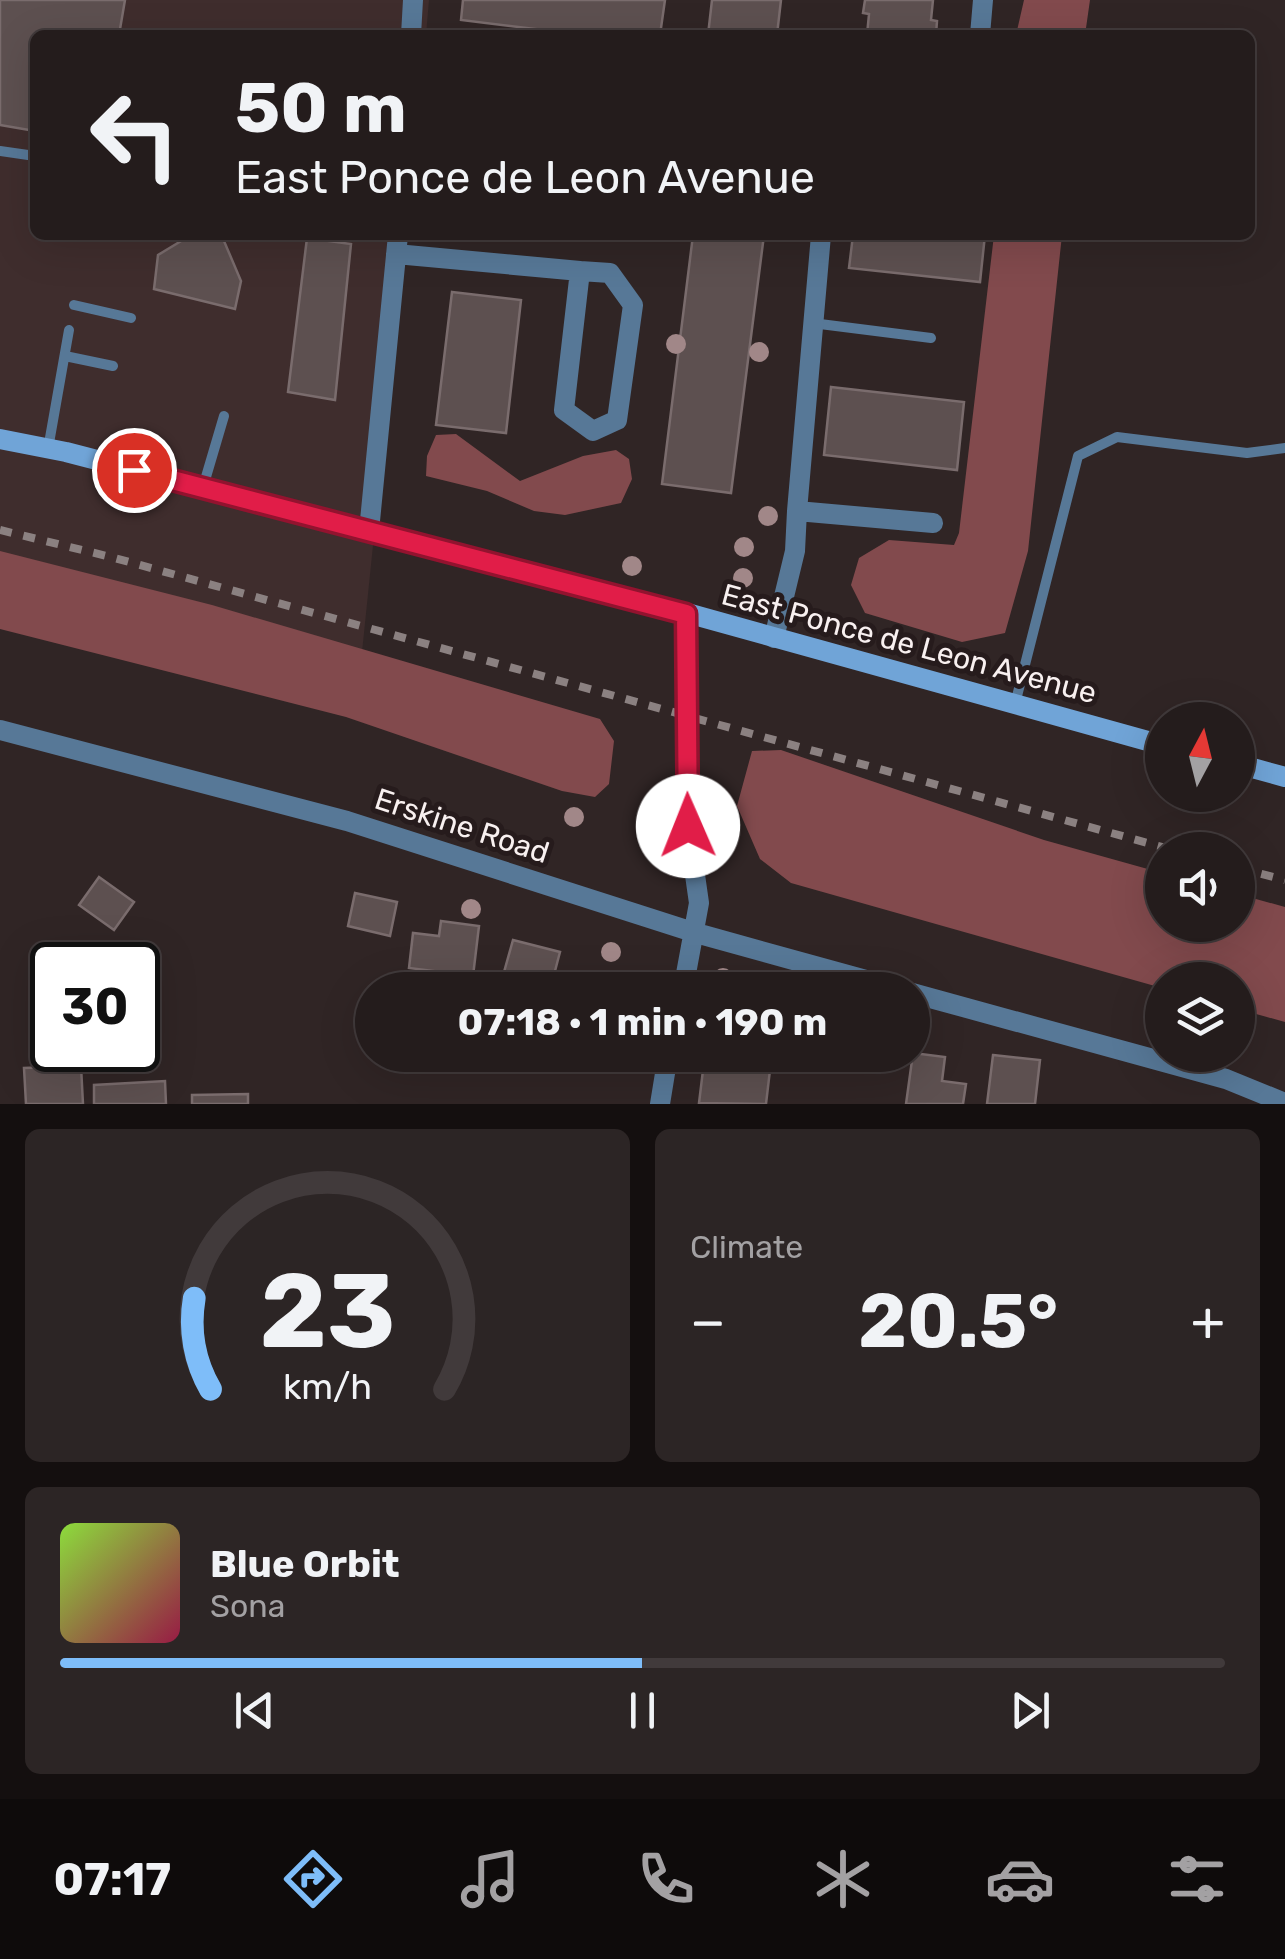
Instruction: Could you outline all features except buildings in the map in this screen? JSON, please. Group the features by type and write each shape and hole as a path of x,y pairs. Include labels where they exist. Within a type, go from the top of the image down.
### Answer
{"main road":[{"name":"East Ponce de Leon Avenue","path":"0,440 202,488 686,614 1145,740"},
{"path":"1255,768 1285,776"}],"street":[{"path":"411,30 412,0"},
{"path":"980,30 983,0"},
{"path":"774,638 795,551 820,240"},
{"path":"368,531 397,244 610,274 633,305 617,420 592,431 564,410 580,271"},
{"path":"798,511 933,523"},
{"path":"686,614 688,826 698,903 687,972"},
{"name":"Erskine Road","path":"0,730 346,821 696,933 837,972"},
{"path":"930,998 1226,1079 1285,1103"},
{"path":"660,1104 665,1072"}],"lane":[{"path":"0,150 30,155"},
{"path":"74,305 130,318"},
{"path":"811,323 931,338"},
{"path":"48,449 70,330"},
{"path":"66,356 113,366"},
{"path":"202,488 224,416"},
{"path":"1015,704 1078,456 1117,438 1247,452 1285,448"}],"shaded area":[{"path":"0,0 429,0 426,30 30,30 30,240 404,240 361,662 0,577"},
{"path":"1024,0 1090,0 1086,30 1017,30"},
{"path":"993,240 1061,240 1028,551 1005,633 962,642 865,613 851,585 859,558 889,540 954,545 959,533"},
{"path":"456,434 520,481 583,456 616,450 629,459 632,479 621,503 565,515 534,511 487,491 426,476 427,456 436,435"},
{"path":"0,551 212,605 600,719 614,741 609,784 595,797 562,791 346,717 0,629"},
{"path":"781,750 1044,840 1145,868 1145,942 1255,942 1255,899 1285,907 1285,1022 1255,1014 1255,962 1145,962 1145,983 791,883 760,859 737,806 752,751"}],"railway":[{"path":"0,530 111,557 1145,842"},
{"path":"1255,872 1285,880"}],"route":[{"path":"134,470 686,614 688,826"}]}
